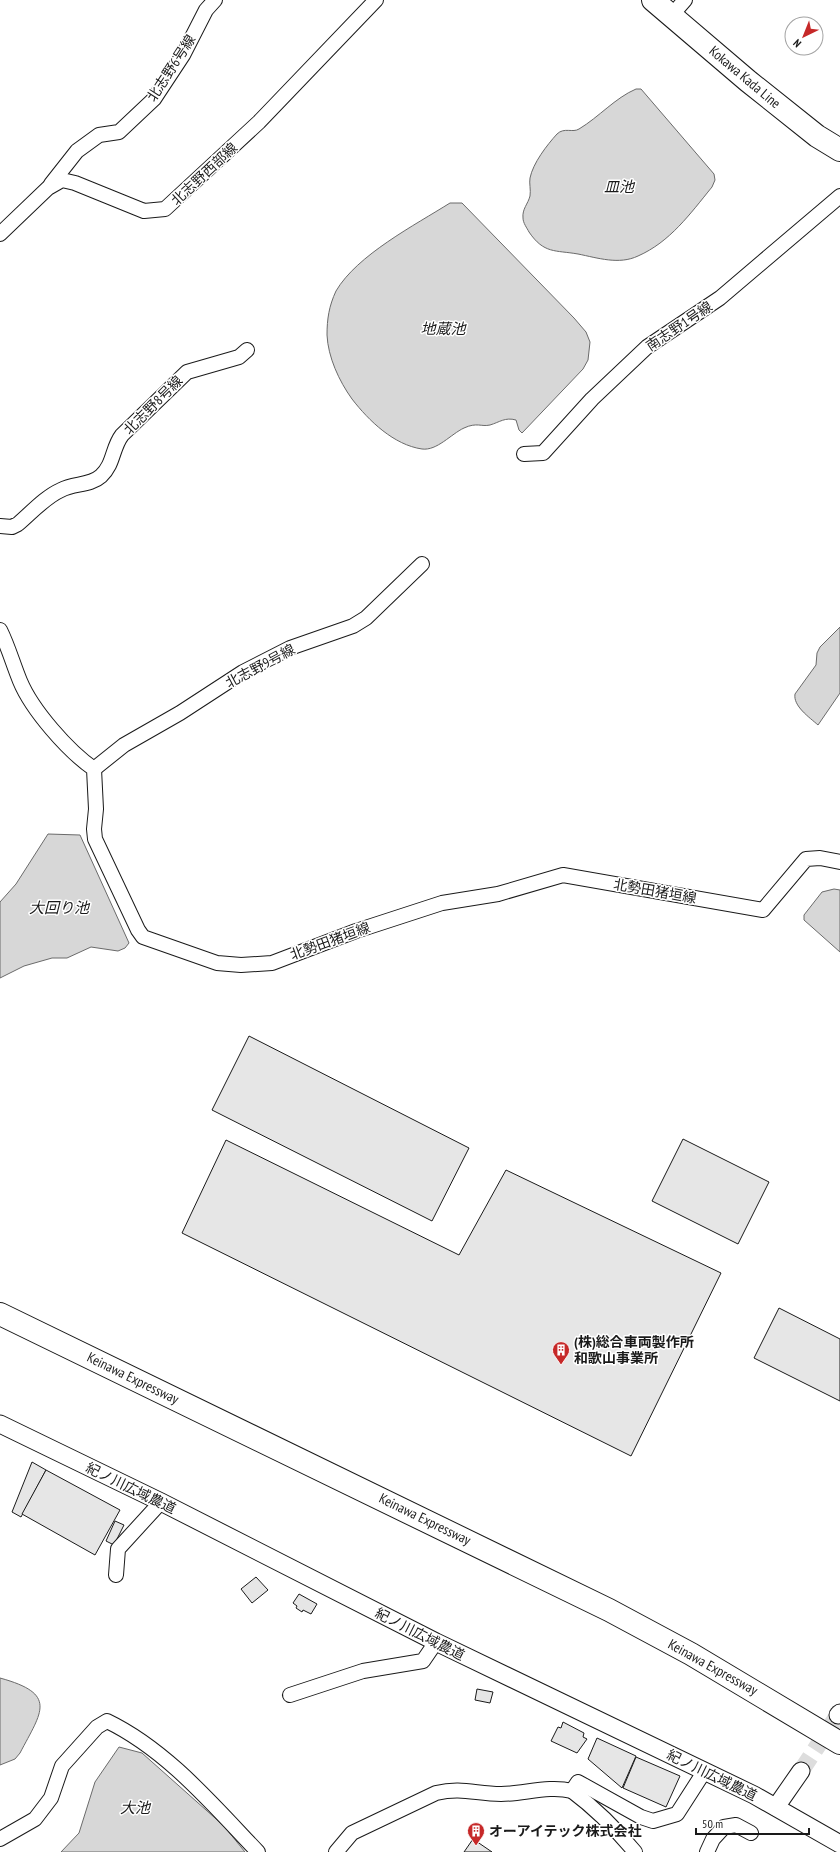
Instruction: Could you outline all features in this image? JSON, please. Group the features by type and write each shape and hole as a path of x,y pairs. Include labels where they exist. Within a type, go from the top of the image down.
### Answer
{"main road":[{"name":"Kokawa Kada Line","path":"653,0 812,132 840,150"},
{"name":"Keinawa Expressway","path":"0,1314 608,1610 691,1654 840,1743"}],"street":[{"name":"北志野6号線","path":"48,188 77,151 99,135 119,132 154,99 183,55 206,10 215,0"},
{"name":"北志野西部線","path":"0,234 48,188 62,180 75,183 144,211 165,209 259,122 376,0"},
{"path":"671,16 685,0"},
{"name":"南志野1号線","path":"524,454 543,453 592,399 647,347 720,298 840,196"},
{"name":"北志野8号線","path":"0,526 12,527 18,524 53,494 62,489 96,480 102,475 110,464 117,442 122,435 187,372 239,357 247,350"},
{"name":"北志野9号線","path":"94,769 124,745 180,713 243,672 290,648 353,626 366,618 422,564"},
{"path":"0,630 20,682 46,722 82,760 94,769"},
{"name":"北勢田猪垣線","path":"94,769 96,808 94,829 96,839 138,930 143,936 217,963 241,965 272,963 356,931 442,903 498,894 563,875 763,910 806,859 820,858 840,862"},
{"name":"紀ノ川広域農道","path":"0,1424 161,1502 436,1642 776,1807 840,1844"},
{"path":"116,1575 118,1549 161,1502"},
{"path":"290,1695 363,1671 423,1661 436,1642"},
{"path":"0,1839 35,1819 51,1798 62,1766 97,1727 107,1721 122,1728 191,1782 258,1852"},
{"path":"776,1807 801,1771"},
{"path":"572,1791 578,1782 641,1817 653,1821 677,1814 704,1772"},
{"path":"336,1852 352,1833 436,1793 462,1789 500,1794 561,1788 572,1791 589,1804 609,1823 635,1852"},
{"path":"707,1852 713,1839 724,1827 736,1825 751,1833"}],"water":[{"name":"皿池","path":"636,89 641,89 714,174 715,180 712,187 670,235 649,250 631,259 608,260 545,248 534,239 524,224 523,218 524,209 530,196 530,178 537,160 557,134 565,130 579,129 621,97"},
{"name":"地蔵池","path":"450,203 462,203 574,318 586,332 590,342 588,360 583,369 522,433 519,430 516,420 506,419 490,425 468,426 438,445 428,449 422,449 402,443 383,431 366,416 352,399 339,377 332,360 327,335 328,318 330,307 336,291 345,278 358,265 372,253 404,231"},
{"path":"840,627 840,693 818,725 806,715 796,703 795,694 816,665 817,653 820,647"},
{"name":"大回り池","path":"48,834 80,835 129,943 125,948 118,951 91,947 67,958 52,958 24,966 0,978 0,902 16,884"},
{"path":"834,889 840,890 840,952 804,920 804,915 822,892"},
{"path":"0,1678 18,1684 31,1691 38,1698 40,1706 39,1715 20,1753 15,1759 0,1765"},
{"name":"大池","path":"119,1747 142,1753 224,1826 245,1852 61,1852 79,1833 95,1782"}],"building":[{"path":"249,1036 469,1148 432,1221 212,1110"},
{"path":"683,1139 769,1182 738,1244 652,1201"},
{"name":"(株)総合車両製作所 和歌山事業所","path":"226,1140 459,1255 506,1170 721,1273 631,1456 182,1233"},
{"path":"779,1308 840,1339 840,1401 754,1358"},
{"path":"32,1462 46,1470 21,1517 12,1512"},
{"path":"46,1470 120,1510 95,1555 22,1514"},
{"path":"115,1521 124,1525 114,1545 106,1541"},
{"path":"256,1577 268,1590 252,1603 241,1589"},
{"path":"299,1594 317,1604 311,1614 303,1610 302,1612 296,1608 297,1606 293,1603"},
{"path":"477,1689 493,1692 490,1703 475,1700"},
{"path":"563,1722 584,1733 583,1737 587,1739 577,1753 551,1741 558,1727 561,1728"},
{"path":"597,1738 636,1756 622,1788 588,1759"},
{"path":"636,1757 680,1776 666,1807 623,1788"},
{"name":"オーアイテック株式会社","path":"473,1839 492,1852 464,1852"}],"tunnel":[{"path":"801,1771 838,1715"}],"place":[{"name":"(株)総合車両製作所 和歌山事業所","path":"561,1365"},
{"name":"オーアイテック株式会社","path":"476,1846"}]}
